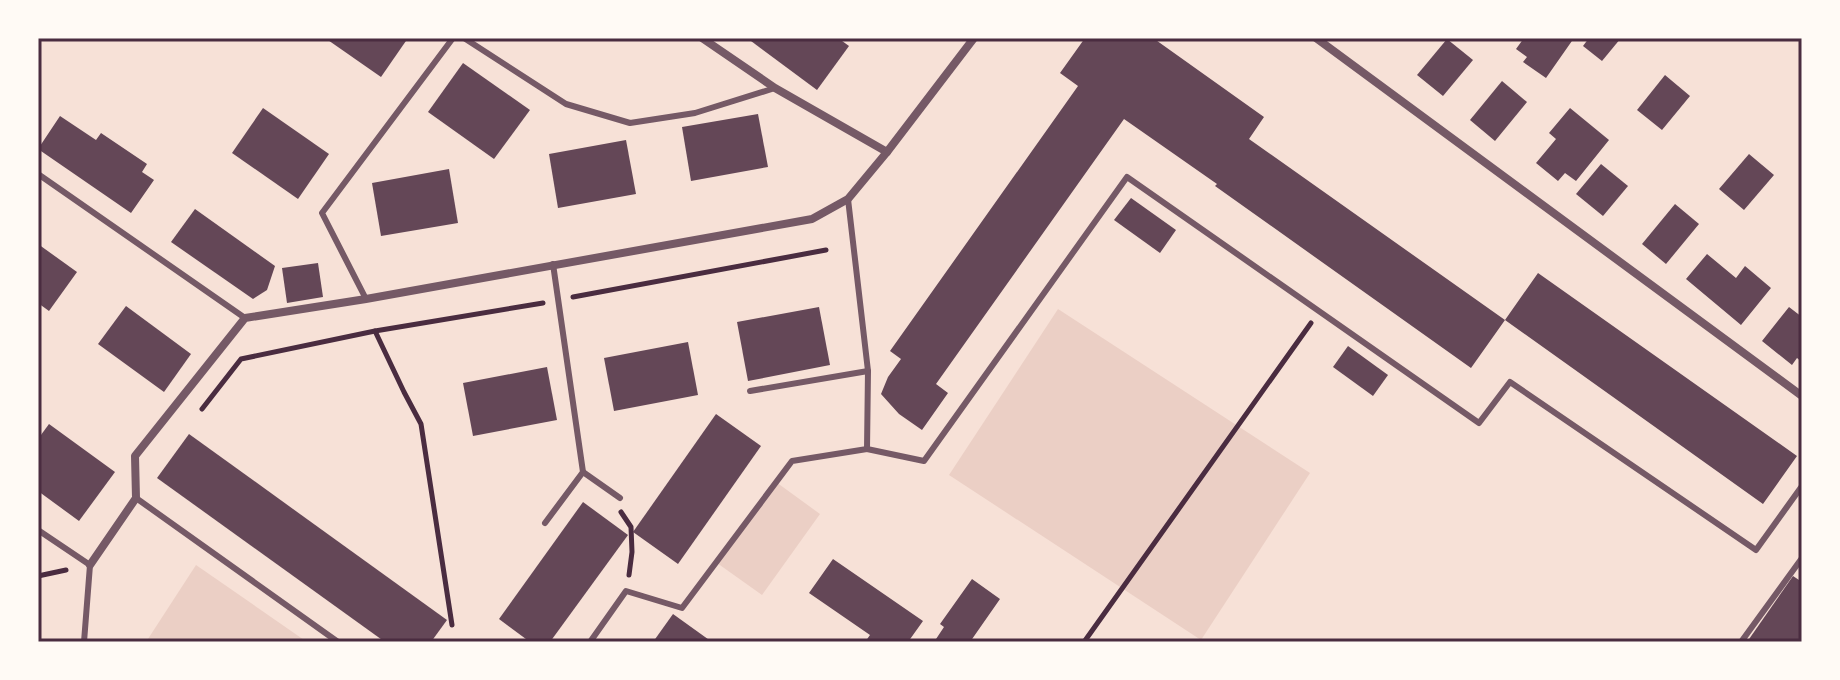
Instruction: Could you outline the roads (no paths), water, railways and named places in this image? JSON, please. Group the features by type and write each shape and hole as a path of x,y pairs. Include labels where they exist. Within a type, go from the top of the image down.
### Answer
{"street":[{"path":"702,38 775,88 887,152"},
{"path":"90,565 136,498 135,456 245,318 812,219 848,199 974,38"},
{"path":"1316,38 1802,396"}],"lane":[{"path":"366,299 322,213 453,38"},
{"path":"464,38 566,104 630,123 695,113 775,88"},
{"path":"38,174 245,318"},
{"path":"590,642 626,591 682,608 792,461 867,449 924,461 1127,177 1479,423 1510,382 1756,550 1802,486"},
{"path":"848,199 868,371 867,449"},
{"path":"545,523 583,472 553,264"},
{"path":"750,391 868,371"},
{"path":"583,472 620,498"},
{"path":"136,498 338,642"},
{"path":"38,530 90,565 84,642"},
{"path":"1741,642 1802,558"}]}
